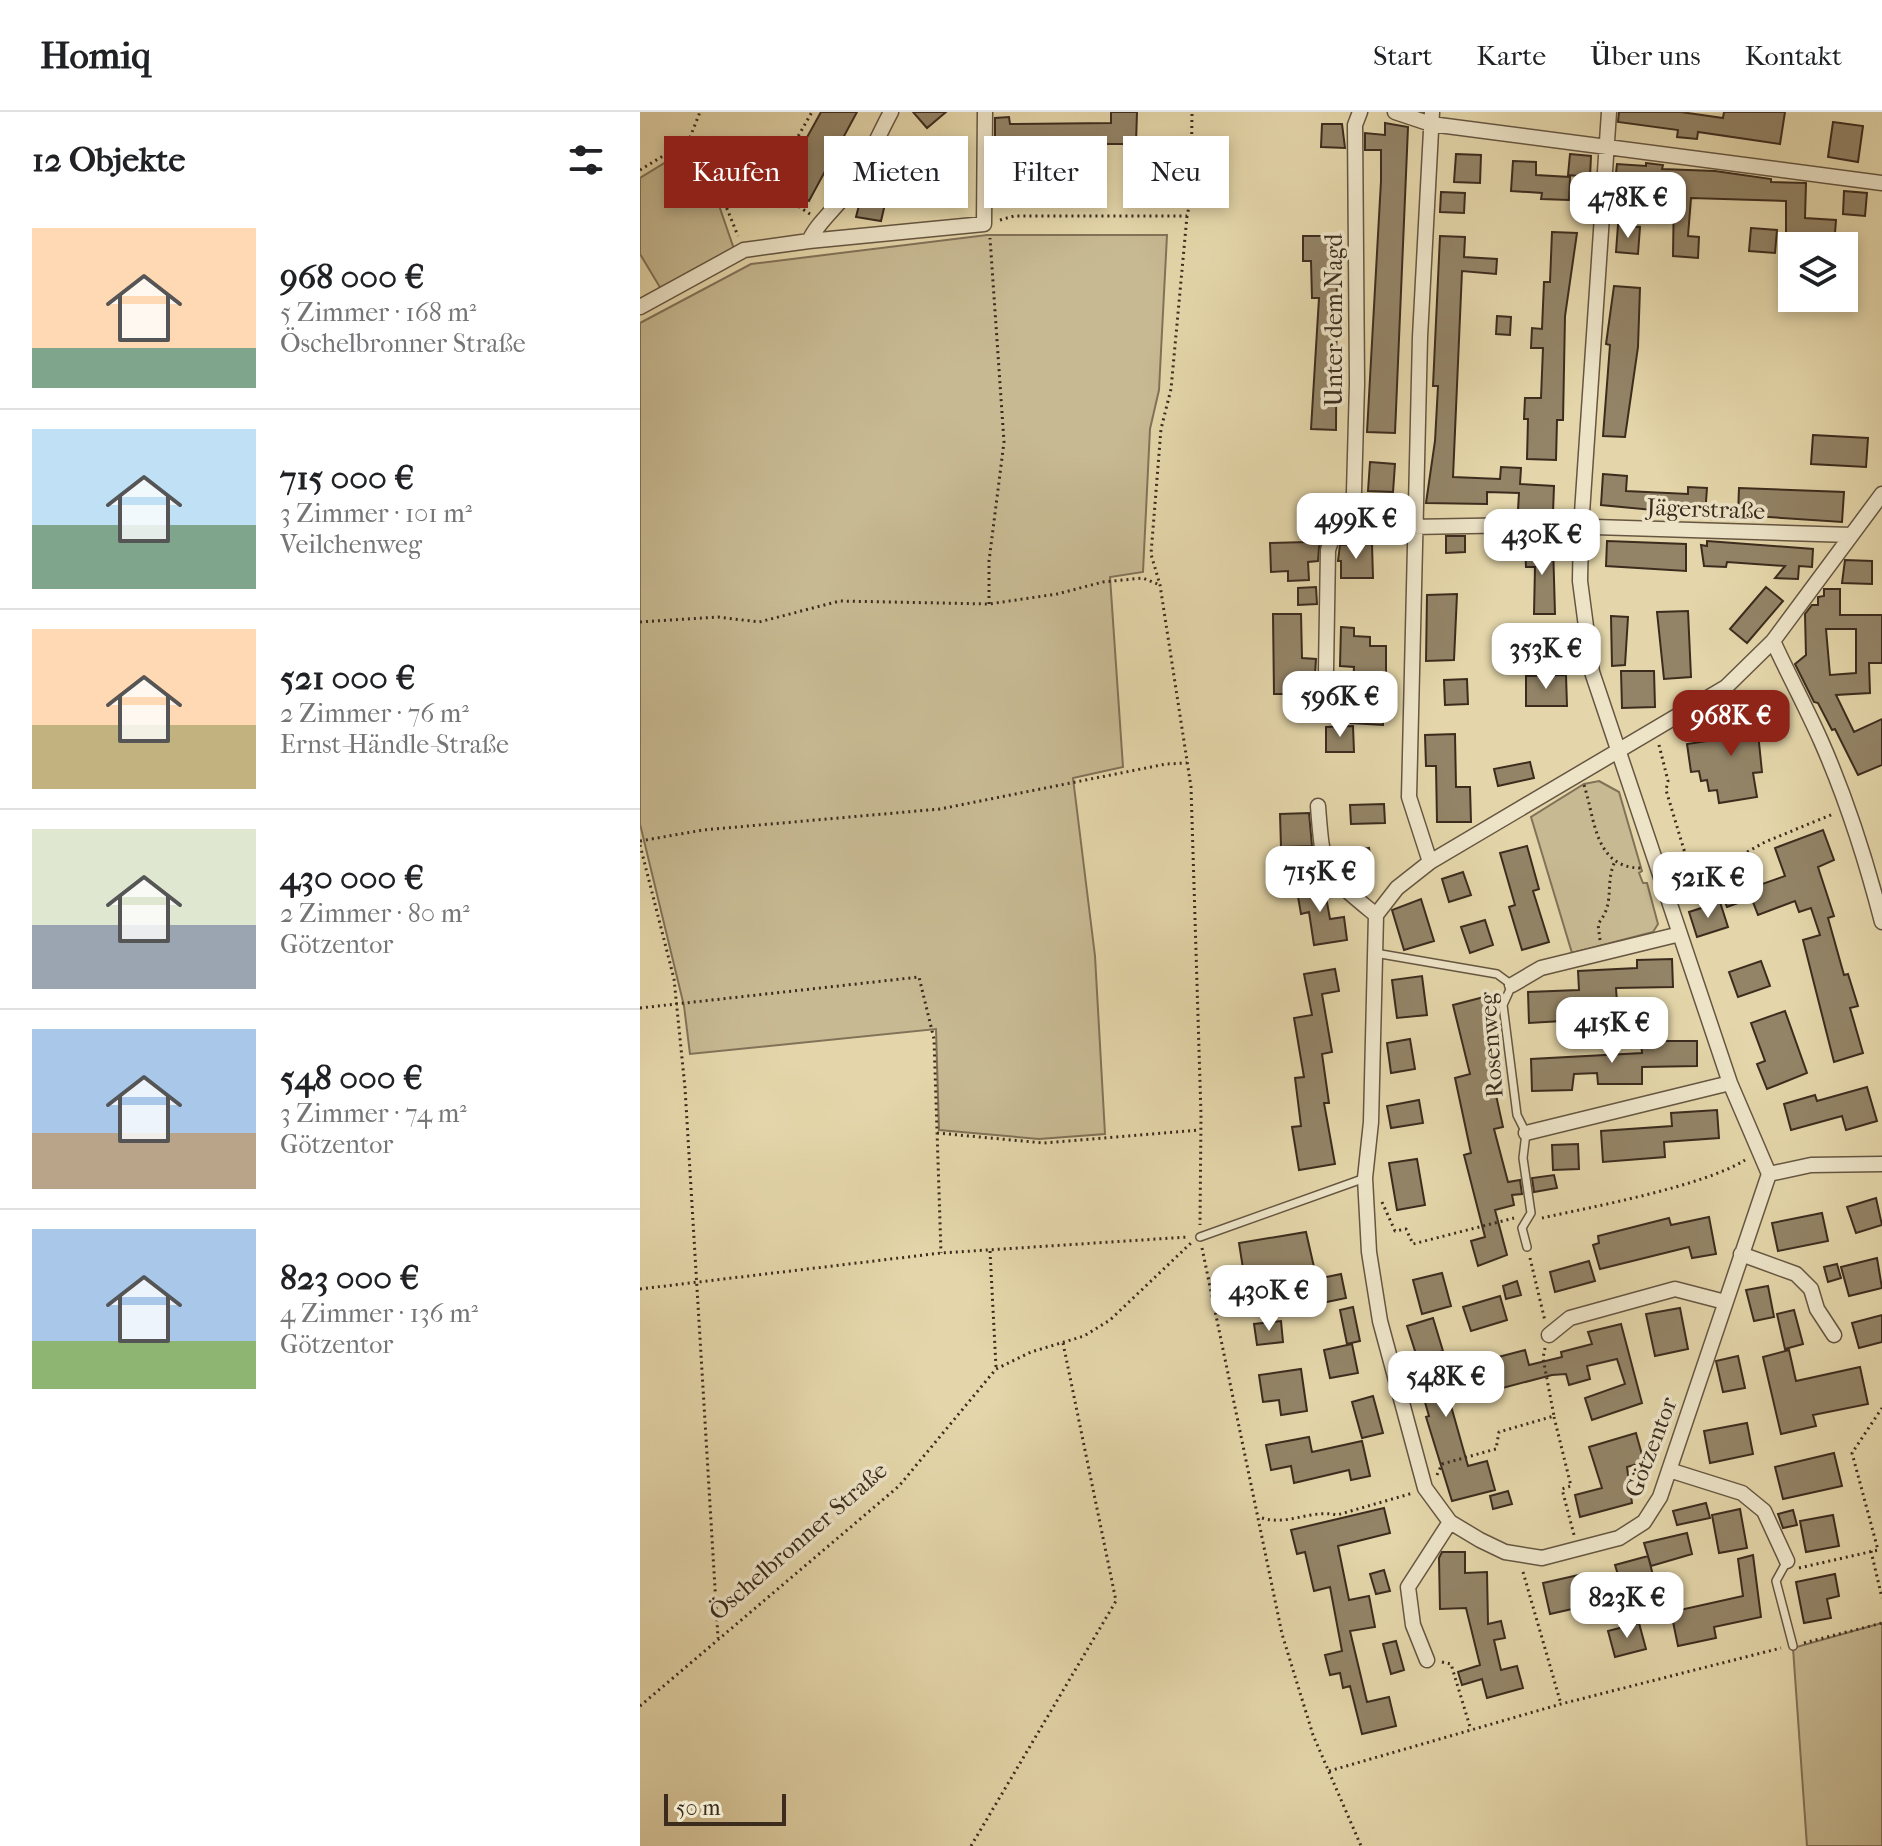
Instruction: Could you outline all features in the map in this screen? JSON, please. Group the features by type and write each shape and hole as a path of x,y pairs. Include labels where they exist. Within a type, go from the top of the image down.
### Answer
{"street":[{"path":"811,236 853,184 891,112"},
{"path":"640,307 744,250 811,236 984,224 985,112"},
{"name":"Unter dem Nagd","path":"1353,528 1357,384 1355,125 1360,112"},
{"path":"1395,112 1882,183"},
{"path":"1609,112 1581,528 1580,581 1592,672 1730,1083 1769,1174 1811,1165 1882,1164"},
{"path":"1430,862 1409,797 1420,337 1431,118"},
{"path":"1365,1178 1371,1122 1376,915 1397,888 1430,862 1726,687 1773,641 1882,494"},
{"path":"1326,670 1328,550 1333,535 1353,528 1416,525"},
{"name":"Jägerstraße","path":"1416,525 1851,535"},
{"path":"1773,641 1821,740 1864,852 1882,922"},
{"path":"1318,806 1321,851 1331,878 1376,915"},
{"path":"1512,985 1541,968 1680,934"},
{"path":"1526,1133 1730,1083"},
{"name":"Götzentor","path":"1365,1178 1369,1252 1380,1321 1425,1488 1450,1522 1493,1546 1542,1558 1579,1551 1619,1538 1644,1522 1660,1497 1769,1174"},
{"path":"1741,1254 1796,1274 1811,1289 1817,1309 1834,1335"},
{"path":"1549,1335 1570,1318 1675,1289 1725,1302"},
{"path":"1669,1470 1742,1493 1764,1511 1787,1561"},
{"path":"1427,1660 1413,1625 1408,1587 1450,1522"}],"lane":[{"name":"Rosenweg","path":"1373,953 1497,974 1512,985 1503,1005 1517,1115 1526,1133 1523,1158 1530,1218 1522,1228 1527,1247"},
{"path":"1200,1237 1365,1178"},
{"path":"1787,1561 1776,1581 1793,1646"}],"path":[{"path":"691,136 700,112"},
{"path":"811,236 810,210 769,187 812,112"},
{"path":"1192,112 1187,216 1171,389 1161,429 1151,554 1160,585 1187,763 1201,1130 1200,1237 1282,1634 1313,1735 1361,1846"},
{"path":"640,170 664,155"},
{"path":"727,208 744,250"},
{"path":"984,224 1014,216 1187,216"},
{"path":"984,224 989,229 1004,442 989,561 989,604"},
{"path":"640,622 718,617 759,622 840,601 989,604 1129,579 1143,578 1160,585"},
{"path":"1652,728 1668,781 1666,790 1694,883"},
{"path":"718,1638 674,979 640,843 703,830 940,809 1166,764 1187,763"},
{"path":"1582,782 1592,811 1591,826 1602,849 1615,860 1638,869 1645,867"},
{"path":"1668,894 1694,883 1765,842 1799,831 1847,808"},
{"path":"1602,952 1598,924 1609,910 1610,871 1615,860"},
{"path":"640,1008 919,977 934,1039 941,1253"},
{"path":"937,1133 1044,1143 1201,1130"},
{"path":"1392,1226 1395,1231 1406,1229 1413,1244 1519,1217 1542,1218 1734,1167 1758,1151"},
{"path":"640,1289 941,1253 1200,1237"},
{"name":"Öschelbronner Straße","path":"640,1706 899,1486 996,1369 1031,1352 1084,1336 1110,1320 1177,1254 1200,1237"},
{"path":"1527,1247 1549,1335 1543,1358 1547,1378"},
{"path":"990,1251 996,1369"},
{"path":"971,1846 1116,1601 1063,1343"},
{"path":"1787,1561 1800,1569 1878,1550 1852,1453 1882,1408"},
{"path":"1554,1416 1571,1486 1562,1489 1579,1551"},
{"path":"1871,1551 1882,1598"},
{"path":"1524,1556 1525,1588 1561,1704"},
{"path":"1328,1771 1561,1704 1882,1623"},
{"path":"1427,1660 1451,1664 1471,1730"}],"shaded area":[{"path":"664,163 664,208 720,208 734,249 661,289 640,254 640,178"},
{"path":"987,235 1167,235 1159,390 1150,429 1143,572 1110,577 1123,767 1073,778 1095,956 1105,1134 1039,1139 939,1130 936,1029 690,1054 684,1006 640,824 640,323 751,264"},
{"path":"1599,781 1619,792 1642,871 1639,873 1643,883 1647,883 1658,924 1653,932 1572,953 1531,817 1584,784"},
{"path":"1882,1623 1882,1846 1807,1846 1793,1648"}],"building":[{"path":"821,112 857,112 844,136 824,136 824,173 809,201 808,200 808,136"},
{"path":"913,112 946,112 927,128"},
{"path":"1111,112 1137,112 1136,136 1123,136 1123,144 1107,144 1107,136 995,136 995,118 1009,117 1010,124 1111,123"},
{"path":"1619,112 1681,112 1723,118 1724,112 1785,112 1780,144 1698,132 1697,139 1677,137 1678,130 1618,122"},
{"path":"1833,122 1863,126 1858,162 1828,157"},
{"path":"1385,123 1408,127 1395,433 1367,432 1381,150 1365,150 1365,133 1385,135"},
{"path":"1322,124 1342,124 1345,148 1321,147"},
{"path":"1456,154 1481,155 1480,183 1454,182"},
{"path":"1570,154 1591,156 1590,177 1568,175"},
{"path":"1513,161 1536,162 1536,175 1570,177 1569,200 1541,199 1542,193 1511,191"},
{"path":"1646,163 1663,165 1662,169 1715,171 1771,179 1771,182 1806,183 1805,218 1836,220 1835,232 1786,232 1786,201 1691,198 1688,236 1699,237 1698,258 1673,256 1674,190 1633,187 1631,212 1612,210 1617,164 1646,166"},
{"path":"1844,191 1867,193 1865,216 1843,214"},
{"path":"1441,192 1465,193 1464,213 1440,212"},
{"path":"858,208 884,208 881,221 856,217"},
{"path":"1618,225 1640,227 1638,254 1616,252"},
{"path":"1751,228 1777,230 1775,253 1749,251"},
{"path":"1552,232 1577,233 1565,316 1563,420 1557,420 1556,460 1527,459 1525,398 1541,398 1543,348 1531,348 1532,328 1542,329 1544,282 1550,282"},
{"path":"1303,236 1337,236 1336,430 1311,429 1319,298 1312,298 1311,261 1303,261"},
{"path":"1440,236 1465,237 1464,257 1497,259 1496,274 1462,271 1453,477 1500,479 1501,467 1521,468 1520,484 1554,486 1553,513 1518,510 1519,493 1487,492 1487,504 1426,503 1435,441 1438,386 1433,386"},
{"path":"1614,286 1640,288 1638,347 1625,437 1603,436 1610,345 1606,344"},
{"path":"1497,316 1511,317 1510,335 1496,334"},
{"path":"1813,435 1868,438 1866,467 1811,464"},
{"path":"1370,462 1395,464 1393,492 1368,491"},
{"path":"1603,474 1627,476 1626,491 1688,494 1688,487 1707,488 1705,515 1601,505"},
{"path":"1739,488 1844,492 1842,522 1738,515"},
{"path":"1328,502 1329,526 1319,547 1318,561 1308,562 1309,580 1288,581 1288,571 1271,572 1270,543 1308,542 1307,503"},
{"path":"1446,536 1465,536 1465,552 1446,553"},
{"path":"1607,541 1686,544 1686,571 1606,566"},
{"path":"1707,541 1813,549 1812,567 1799,566 1798,579 1775,578 1785,566 1727,562 1726,567 1704,566 1701,545 1707,546"},
{"path":"1372,544 1373,578 1341,578 1341,561 1338,561 1340,545"},
{"path":"1553,545 1555,614 1534,614 1535,567 1526,567 1525,546"},
{"path":"1845,560 1872,561 1872,584 1842,583"},
{"path":"1316,587 1317,604 1298,605 1298,588"},
{"path":"1766,587 1783,601 1747,643 1730,629"},
{"path":"1824,589 1840,589 1840,615 1882,615 1882,663 1869,663 1870,693 1836,695 1854,732 1882,719 1882,765 1858,775 1835,729 1832,730 1818,703 1814,702 1795,664 1806,655 1805,614 1812,605 1818,605 1818,597 1824,596","holes":["1826,629 1856,629 1856,673 1830,675"]},
{"path":"1457,594 1454,660 1426,661 1427,595"},
{"path":"1688,611 1691,677 1664,679 1657,612"},
{"path":"1273,614 1301,614 1302,658 1316,659 1315,675 1297,673 1298,694 1274,694"},
{"path":"1611,616 1628,617 1625,665 1612,666"},
{"path":"1341,627 1354,628 1354,636 1370,637 1370,646 1386,646 1386,672 1382,672 1383,725 1351,723 1354,667 1340,666"},
{"path":"1493,636 1521,636 1521,658 1493,658"},
{"path":"1621,671 1654,671 1655,707 1622,708"},
{"path":"1566,675 1567,706 1526,706 1526,676"},
{"path":"1467,679 1468,704 1445,705 1444,680"},
{"path":"1755,703 1762,772 1753,773 1757,797 1719,803 1717,790 1709,791 1707,780 1701,781 1699,771 1691,772 1687,744 1714,740 1713,734 1735,731 1732,706"},
{"path":"1353,726 1354,752 1326,752 1326,727"},
{"path":"1455,734 1456,787 1470,787 1471,822 1437,822 1436,766 1426,766 1425,735"},
{"path":"1530,762 1534,778 1498,786 1494,769"},
{"path":"1384,804 1385,823 1351,824 1350,805"},
{"path":"1309,813 1312,846 1281,847 1280,814"},
{"path":"1823,830 1834,860 1818,867 1834,916 1828,918 1844,975 1848,974 1858,1006 1850,1008 1863,1053 1834,1062 1803,940 1820,935 1811,908 1799,912 1795,901 1758,915 1748,889 1785,876 1775,848"},
{"path":"1527,846 1539,889 1533,891 1549,942 1522,950 1509,907 1515,905 1500,853"},
{"path":"1369,848 1373,875 1349,878 1343,852"},
{"path":"1463,872 1471,895 1449,902 1442,879"},
{"path":"1323,880 1330,919 1344,917 1347,940 1314,945 1309,912 1301,914 1296,885"},
{"path":"1740,888 1744,901 1727,907 1722,894"},
{"path":"1421,899 1434,941 1404,950 1392,910"},
{"path":"1720,902 1728,927 1697,937 1689,912"},
{"path":"1485,920 1493,945 1470,953 1461,927"},
{"path":"1672,959 1673,987 1616,988 1617,1003 1562,1006 1562,1021 1529,1023 1528,992 1579,990 1578,971 1637,968 1637,960"},
{"path":"1761,961 1770,986 1738,997 1729,972"},
{"path":"1335,969 1339,991 1322,994 1332,1052 1322,1054 1329,1103 1324,1103 1335,1164 1299,1170 1292,1127 1301,1126 1295,1078 1304,1077 1294,1018 1312,1015 1304,974"},
{"path":"1422,976 1427,1015 1397,1018 1392,980"},
{"path":"1484,997 1498,1051 1487,1054 1503,1127 1494,1129 1508,1182 1520,1180 1522,1194 1512,1195 1514,1205 1495,1210 1507,1255 1478,1266 1471,1241 1485,1237 1464,1155 1471,1153 1455,1078 1470,1074 1453,1005"},
{"path":"1785,1011 1807,1073 1767,1089 1757,1064 1765,1061 1751,1023"},
{"path":"1410,1039 1415,1069 1391,1073 1387,1043"},
{"path":"1641,1041 1697,1041 1697,1066 1642,1067 1642,1084 1598,1084 1597,1073 1574,1074 1572,1090 1532,1091 1531,1059 1642,1053"},
{"path":"1867,1087 1877,1121 1846,1130 1842,1116 1791,1130 1784,1104 1815,1095 1817,1101"},
{"path":"1419,1100 1423,1123 1391,1128 1387,1106"},
{"path":"1717,1110 1719,1138 1664,1142 1665,1157 1603,1162 1601,1131 1672,1126 1671,1113"},
{"path":"1578,1144 1579,1169 1553,1170 1552,1145"},
{"path":"1417,1159 1425,1205 1397,1210 1389,1163"},
{"path":"1554,1175 1557,1188 1534,1192 1532,1178"},
{"path":"1876,1198 1882,1225 1856,1233 1847,1207"},
{"path":"1822,1213 1828,1241 1778,1251 1772,1223"},
{"path":"1709,1217 1716,1254 1692,1258 1689,1247 1600,1269 1593,1245 1599,1243 1598,1236 1669,1218 1671,1225"},
{"path":"1306,1232 1314,1267 1245,1281 1239,1243"},
{"path":"1877,1258 1882,1288 1849,1296 1841,1267"},
{"path":"1589,1261 1595,1281 1555,1292 1550,1272"},
{"path":"1837,1264 1841,1278 1828,1282 1824,1267"},
{"path":"1442,1273 1451,1306 1422,1314 1413,1280"},
{"path":"1341,1274 1346,1298 1317,1304 1312,1280"},
{"path":"1517,1281 1521,1295 1506,1299 1503,1286"},
{"path":"1768,1286 1774,1317 1754,1321 1746,1290"},
{"path":"1500,1296 1507,1320 1471,1331 1463,1307"},
{"path":"1353,1307 1360,1341 1347,1344 1340,1310"},
{"path":"1680,1308 1688,1349 1655,1356 1646,1314"},
{"path":"1794,1310 1803,1344 1785,1349 1777,1314"},
{"path":"1882,1315 1882,1342 1859,1348 1852,1323"},
{"path":"1433,1318 1443,1351 1436,1353 1468,1466 1487,1461 1495,1490 1452,1501 1426,1417 1429,1416 1418,1378 1423,1376 1407,1326"},
{"path":"1281,1321 1283,1342 1257,1345 1254,1324"},
{"path":"1621,1324 1642,1403 1592,1420 1585,1398 1625,1384 1617,1359 1587,1366 1590,1379 1569,1385 1566,1374 1552,1375 1491,1391 1483,1361 1525,1350 1529,1365 1562,1357 1561,1352 1592,1344 1588,1332"},
{"path":"1352,1344 1358,1373 1330,1378 1324,1350"},
{"path":"1789,1350 1796,1381 1860,1367 1868,1404 1813,1415 1816,1426 1781,1434 1763,1357"},
{"path":"1738,1356 1745,1388 1723,1392 1716,1361"},
{"path":"1301,1369 1307,1411 1281,1415 1279,1400 1263,1402 1259,1375"},
{"path":"1373,1396 1383,1433 1362,1438 1352,1402"},
{"path":"1747,1423 1753,1454 1710,1463 1704,1431"},
{"path":"1636,1433 1644,1462 1627,1467 1632,1503 1580,1517 1575,1495 1602,1488 1589,1447"},
{"path":"1309,1437 1312,1452 1362,1441 1370,1476 1351,1480 1349,1470 1294,1483 1291,1466 1271,1470 1266,1445"},
{"path":"1834,1453 1842,1486 1783,1499 1775,1467"},
{"path":"1508,1491 1512,1504 1493,1509 1490,1496"},
{"path":"1706,1503 1710,1518 1677,1525 1673,1511"},
{"path":"1384,1508 1390,1533 1338,1546 1349,1600 1369,1596 1375,1627 1350,1631 1367,1702 1389,1697 1396,1726 1362,1734 1350,1686 1343,1688 1340,1673 1330,1675 1325,1655 1342,1651 1330,1587 1314,1591 1305,1552 1297,1554 1291,1530"},
{"path":"1740,1509 1747,1548 1719,1553 1712,1515"},
{"path":"1793,1510 1797,1525 1783,1528 1778,1514"},
{"path":"1833,1515 1839,1546 1806,1552 1800,1521"},
{"path":"1687,1533 1692,1554 1651,1566 1644,1543"},
{"path":"1442,1552 1465,1552 1465,1573 1487,1572 1488,1624 1501,1621 1505,1638 1494,1640 1501,1670 1517,1666 1523,1688 1487,1698 1482,1679 1462,1685 1458,1672 1480,1665 1466,1608 1440,1609 1439,1558"},
{"path":"1753,1555 1761,1617 1714,1627 1716,1638 1678,1646 1671,1612 1743,1596 1738,1559"},
{"path":"1648,1556 1655,1583 1623,1591 1615,1565"},
{"path":"1384,1570 1390,1591 1376,1594 1370,1574"},
{"path":"1583,1574 1590,1605 1550,1614 1543,1583"},
{"path":"1835,1574 1839,1596 1827,1599 1831,1618 1804,1623 1796,1582"},
{"path":"1639,1623 1646,1649 1615,1657 1608,1631"},
{"path":"1396,1641 1404,1670 1391,1674 1383,1644"}]}
